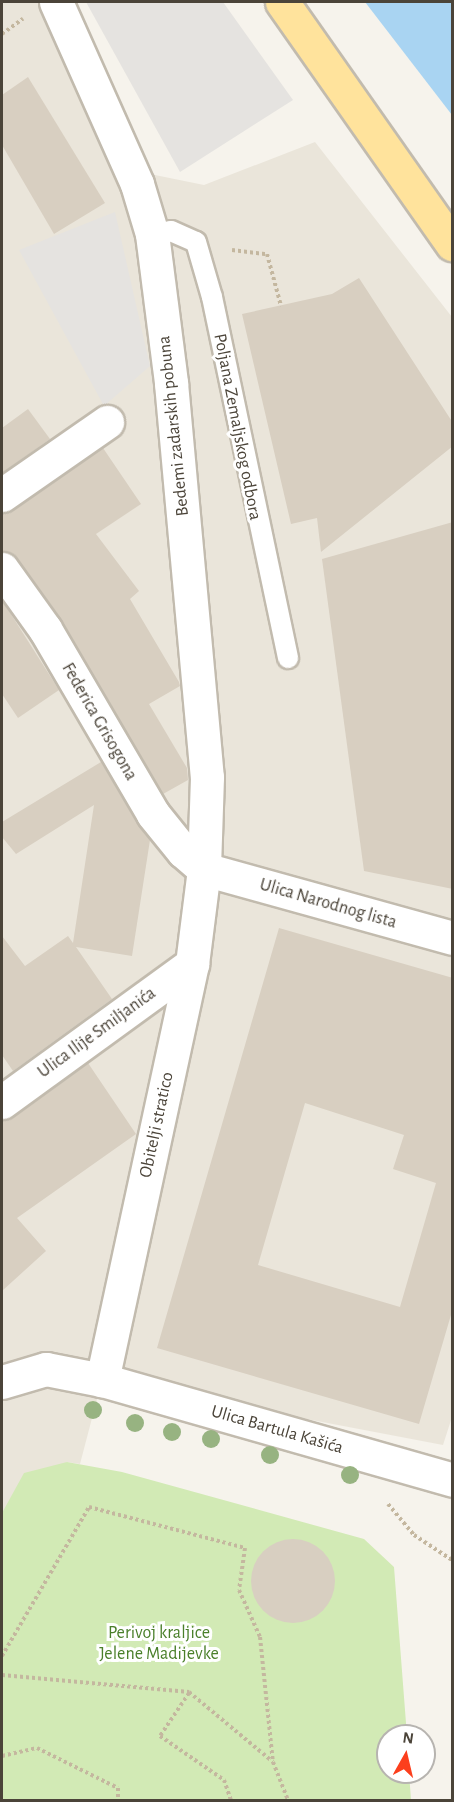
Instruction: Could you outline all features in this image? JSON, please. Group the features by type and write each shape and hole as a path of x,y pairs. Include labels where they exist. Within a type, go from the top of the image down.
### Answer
{"main road":[{"path":"282,2 453,244"}],"street":[{"name":"Bedemi zadarskih pobuna","path":"56,2 137,184 152,234 171,383 207,777 204,869"},
{"path":"2,495 107,422"},
{"name":"Federica Grisogona","path":"2,569 45,629 153,814 183,851 204,869"},
{"name":"Ulica Narodnog lista","path":"204,869 453,938"},
{"name":"Obitelji stratico","path":"102,1380 192,964 204,869"},
{"name":"Ulica Ilije Smiljanića","path":"4,1094 192,964"},
{"name":"Ulica Bartula Kašića","path":"2,1382 46,1369 102,1380 453,1480"}],"lane":[{"path":"152,234 171,231 196,242"},
{"name":"Poljana Zemaljskog odbora","path":"196,242 212,297 288,658"}],"path":[{"path":"196,242 267,254 281,306"},
{"path":"2,1656 89,1507 245,1548 239,1590 260,1637 273,1762 288,1800"},
{"path":"2,1675 189,1692 273,1762"},
{"path":"189,1692 160,1736 224,1780 231,1800"},
{"path":"2,1755 37,1748 118,1788 118,1800"}],"shaded area":[{"path":"2,2 60,2 150,174 204,185 315,142 452,317 452,1417 443,1445 102,1380 80,1464 67,1462 2,1514"},
{"path":"86,2 223,2 293,100 180,172"},
{"path":"115,212 150,366 104,406 19,250"}],"green space":[{"name":"Perivoj kraljice Jelene Madijevke","path":"67,1462 122,1472 364,1539 394,1567 406,1724 376,1724 376,1784 410,1784 411,1800 2,1800 2,1513 24,1473"}],"water":[{"path":"365,2 452,2 452,115"}],"building":[{"path":"28,77 105,203 54,234 2,145 2,95"},
{"path":"359,278 453,423 453,446 321,552 317,518 291,524 242,314 332,294"},
{"path":"28,409 50,439 2,473 2,428"},
{"path":"103,448 141,504 96,534 139,591 130,599 180,686 149,704 187,768 188,780 163,794 60,618 17,558 2,550 2,513"},
{"path":"453,522 453,889 364,871 322,559"},
{"path":"2,600 59,690 18,718 2,694"},
{"path":"101,762 150,840 132,956 76,947 112,999 13,1071 2,1055 2,936 25,966 68,936 73,943 94,805 16,854 2,837 2,822"},
{"path":"279,928 453,978 453,1308 419,1424 157,1348","holes":["305,1103 404,1135 393,1169 436,1183 400,1307 258,1265"]},
{"path":"88,1063 136,1134 17,1218 46,1251 2,1291 2,1120 13,1117"},
{"path":"285,1539 301,1539 317,1546 328,1557 335,1573 332,1597 323,1611 301,1623 285,1623 269,1616 258,1605 251,1589 251,1573 258,1557 269,1546"}]}
